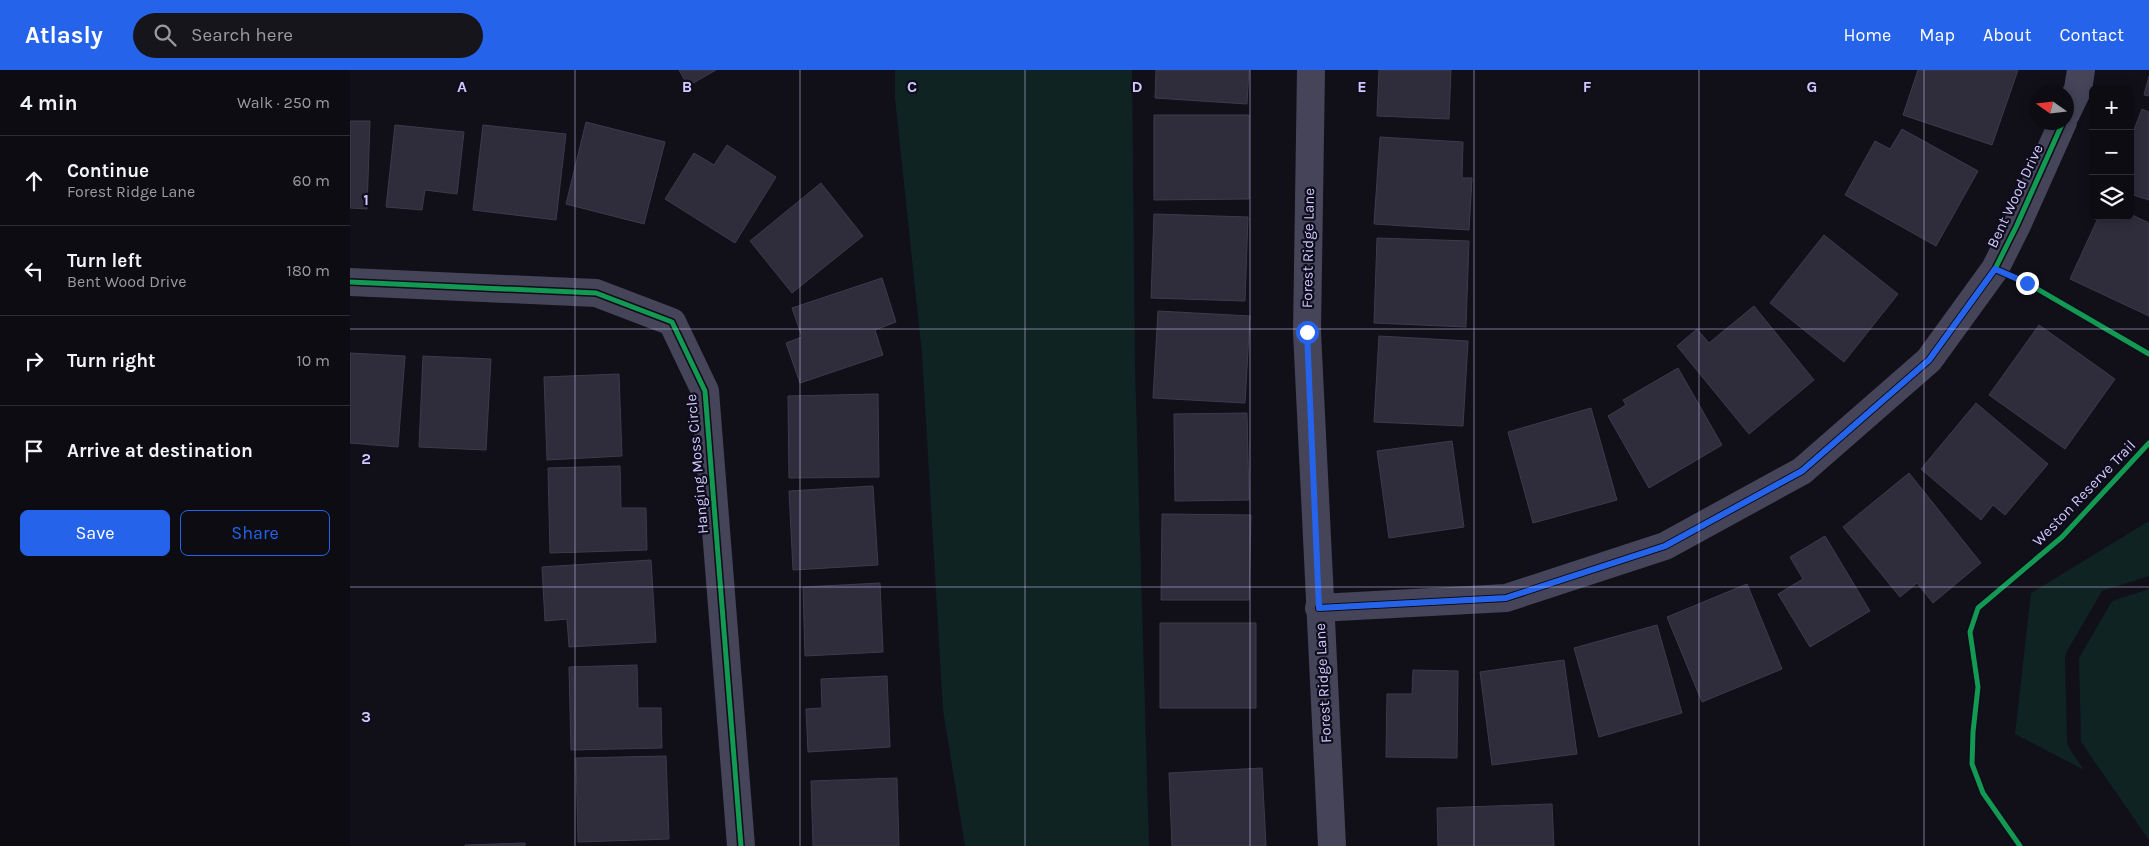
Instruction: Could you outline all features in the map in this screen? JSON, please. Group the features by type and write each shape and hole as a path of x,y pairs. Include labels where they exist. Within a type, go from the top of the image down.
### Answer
{"street":[{"name":"Forest Ridge Lane","path":"1311,70 1307,332 1332,846"},
{"path":"2074,97 2078,89 2081,70"},
{"name":"Bent Wood Drive","path":"1319,608 1506,598 1665,546 1802,471 1929,360 1995,269 2059,130"},
{"name":"Hanging Moss Circle","path":"350,282 596,293 672,322 705,391 741,846"}],"green space":[{"path":"895,70 1132,70 1135,366 1149,846 965,846 943,710 922,354 895,98"},
{"path":"2149,521 2149,576 2102,591 2065,657 2067,742 2084,770 2015,734 2031,593"},
{"path":"2149,589 2149,840 2081,742 2079,658 2112,601"}],"building":[{"path":"679,70 716,70 688,86"},
{"path":"1156,70 1249,70 1247,104 1155,98"},
{"path":"1379,70 1451,70 1449,119 1377,116"},
{"path":"1918,70 2018,70 1992,145 1903,115"},
{"path":"2149,76 2149,96 2144,95"},
{"path":"2142,109 2149,112 2149,200 2134,195 2134,130"},
{"path":"1154,115 1249,115 1249,199 1154,200"},
{"path":"350,121 370,121 367,209 350,208"},
{"path":"586,122 665,142 644,224 566,204"},
{"path":"395,125 464,132 457,194 425,190 422,210 386,207"},
{"path":"483,125 566,134 556,220 473,210"},
{"path":"1902,129 1978,171 1936,246 1845,195 1875,141 1890,149"},
{"path":"1380,137 1463,142 1462,178 1472,178 1469,230 1374,224"},
{"path":"727,145 776,177 735,243 665,199 694,153 714,165"},
{"path":"821,183 863,236 792,293 750,241"},
{"path":"1154,214 1248,217 1245,301 1151,298"},
{"path":"2134,216 2149,223 2149,316 2070,279 2097,220 2134,220"},
{"path":"1824,235 1898,294 1844,362 1770,303"},
{"path":"1377,238 1469,241 1466,327 1374,323"},
{"path":"882,278 896,322 875,330 883,355 800,383 786,343 802,337 792,308"},
{"path":"1754,306 1814,380 1749,434 1677,346 1697,329 1709,343"},
{"path":"1158,311 1250,316 1245,403 1153,398"},
{"path":"2039,325 2115,379 2065,449 1989,395"},
{"path":"1379,336 1468,341 1463,426 1374,422"},
{"path":"350,353 405,356 398,447 350,443"},
{"path":"423,356 491,359 486,450 419,447"},
{"path":"1678,368 1722,445 1649,488 1608,416 1626,405 1623,400"},
{"path":"619,374 622,456 547,460 544,377"},
{"path":"878,394 879,477 789,478 788,396"},
{"path":"1976,403 2048,464 2005,515 1993,505 1981,520 1921,469"},
{"path":"1591,408 1617,500 1533,523 1508,432"},
{"path":"1247,413 1249,500 1175,501 1174,414"},
{"path":"1452,441 1464,527 1389,538 1377,451"},
{"path":"620,466 621,508 646,508 647,550 550,553 548,468"},
{"path":"1909,473 1981,563 1933,603 1917,583 1900,597 1843,527"},
{"path":"873,486 878,565 793,570 789,491"},
{"path":"1162,514 1251,515 1249,600 1161,600"},
{"path":"1825,536 1870,611 1810,647 1778,594 1803,579 1790,557"},
{"path":"651,560 656,642 569,647 567,619 545,621 542,567"},
{"path":"880,583 883,652 805,656 803,587"},
{"path":"1747,584 1782,669 1702,702 1667,617"},
{"path":"1160,623 1256,623 1256,708 1160,708"},
{"path":"1657,625 1682,713 1599,737 1574,648"},
{"path":"1564,660 1577,754 1492,765 1480,672"},
{"path":"637,665 638,708 661,708 662,748 571,750 569,667"},
{"path":"1413,670 1458,671 1457,758 1386,757 1387,694 1412,694"},
{"path":"887,676 890,747 808,752 806,709 822,708 821,679"},
{"path":"666,756 669,839 578,842 576,758"},
{"path":"1262,768 1266,846 1172,846 1169,773"},
{"path":"897,778 899,846 813,846 811,781"},
{"path":"1552,804 1554,846 1438,846 1437,808"},
{"path":"525,843 525,846 465,846 465,845"}],"cycle path":[{"path":"1319,608 1506,598 1665,546 1802,471 1929,360 1995,269 2059,130"},
{"path":"1995,269 2027,283 2149,354"},
{"path":"350,282 596,293 672,322 705,391 741,846"},
{"name":"Weston Reserve Trail","path":"2020,846 1983,793 1972,764 1978,687 1970,632 1978,608 2062,537 2149,443"}],"route":[{"path":"1307,332 1319,608 1506,598 1665,546 1802,471 1929,360 1995,269 2027,283"}]}
